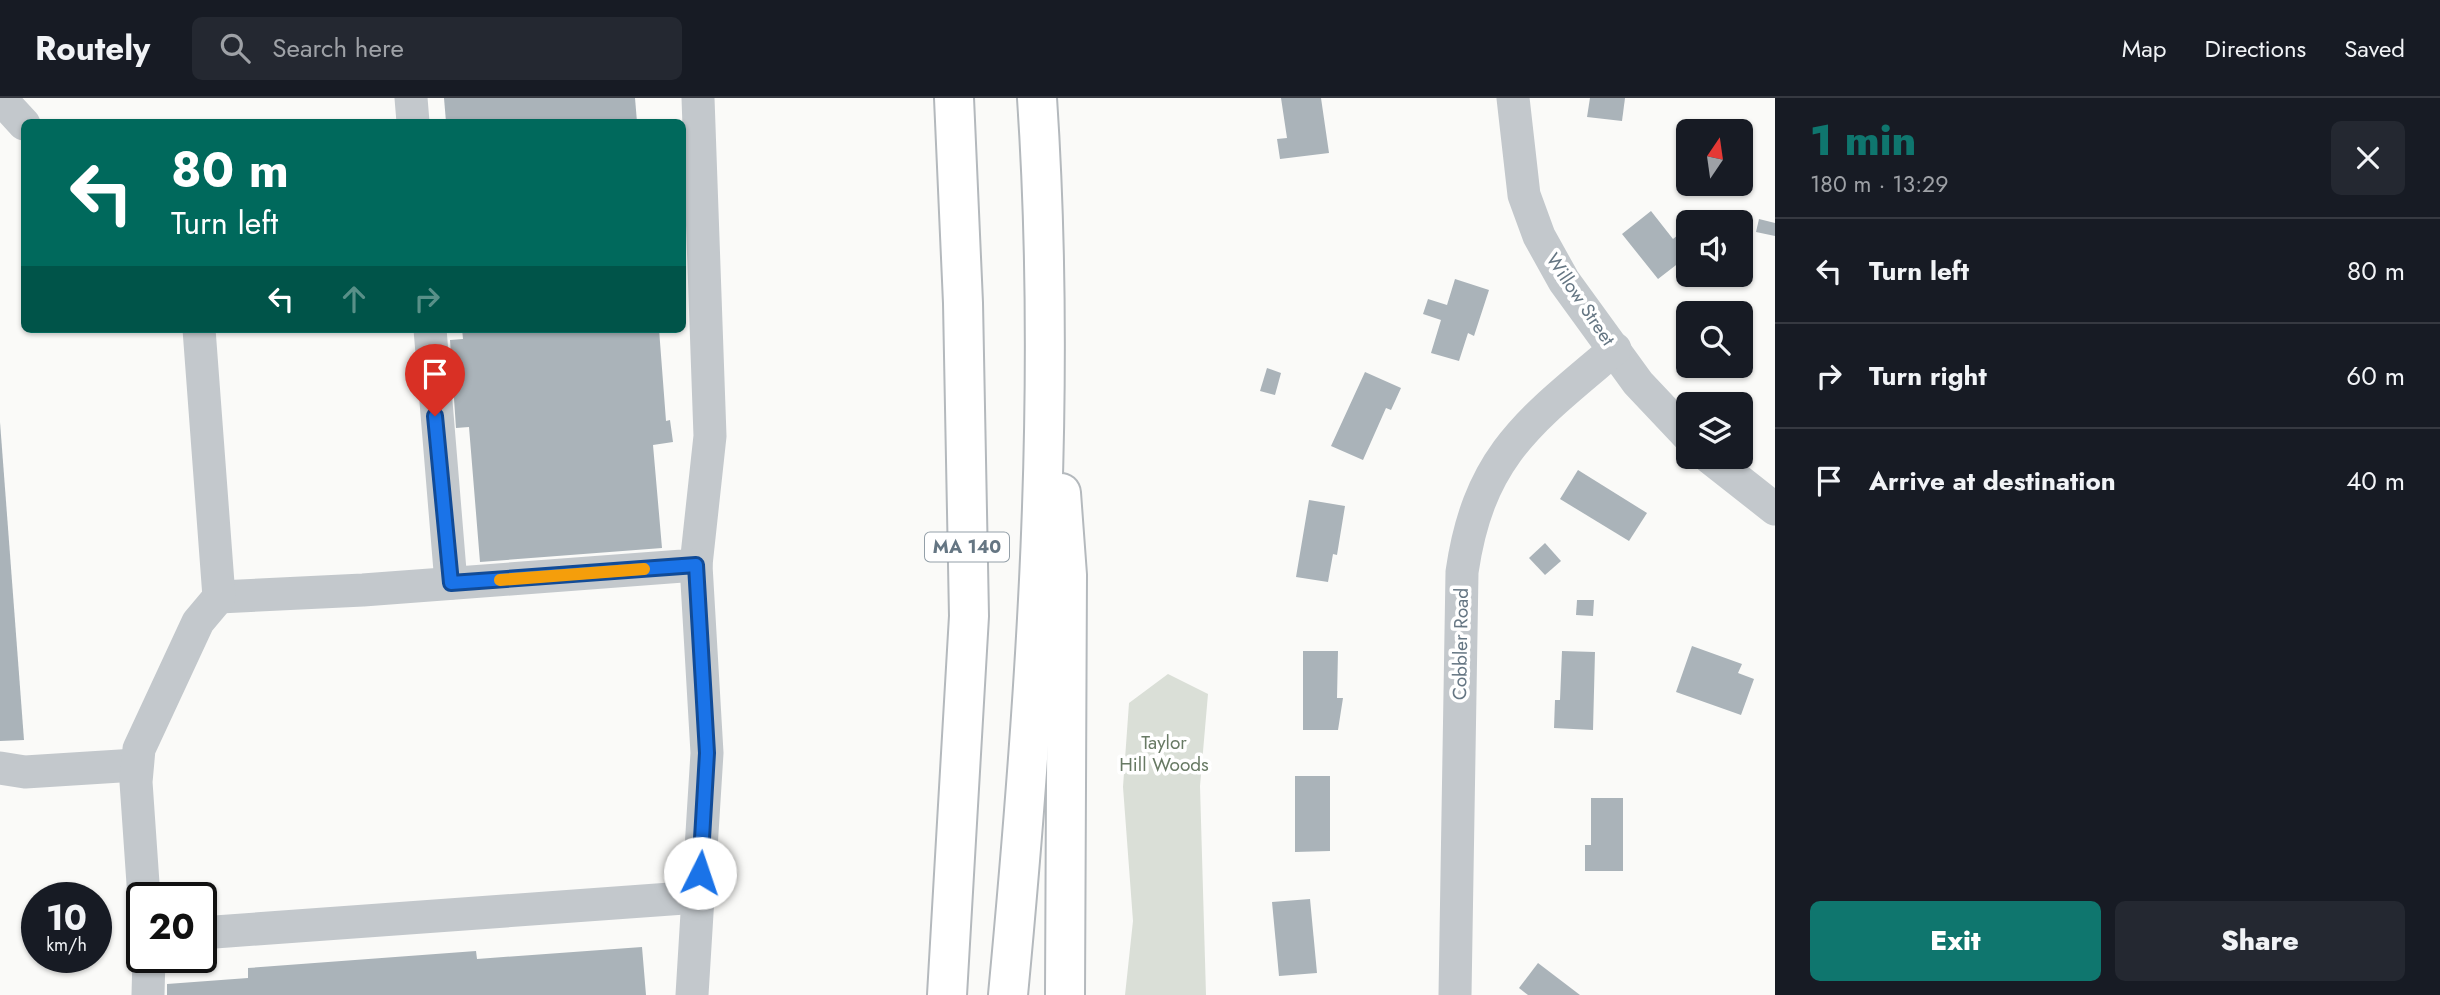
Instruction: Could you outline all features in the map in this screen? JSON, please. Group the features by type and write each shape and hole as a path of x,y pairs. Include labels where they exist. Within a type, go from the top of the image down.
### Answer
{"highway":[{"name":"MA 140","path":"947,995 969,616 963,303 954,98"},
{"path":"1037,98 1046,356 1064,517 1067,575 1065,995"},
{"path":"1008,995 1023,835 1046,356"}],"street":[{"path":"0,98 21,121"},
{"path":"411,98 413,119"},
{"path":"692,995 707,753 696,565 710,436 698,98"},
{"name":"Willow Street","path":"1513,98 1524,195 1539,236 1564,281 1638,383 1676,423"},
{"path":"143,882 136,765 139,749 198,622 219,597 199,333"},
{"path":"429,333 451,583"},
{"name":"Cobbler Road","path":"1455,995 1462,572 1468,527 1483,489 1508,445 1553,401 1615,349"},
{"path":"1724,469 1775,509"},
{"path":"219,597 696,565"},
{"path":"0,768 25,772 136,765"},
{"path":"217,932 698,897"},
{"path":"148,995 149,973"}],"green space":[{"name":"Taylor Hill Woods","path":"1168,674 1208,694 1200,786 1206,995 1125,995 1133,921 1123,787 1129,703"}],"building":[{"path":"444,98 635,98 637,119 446,119"},
{"path":"1281,98 1321,98 1329,153 1280,159 1277,139 1287,138"},
{"path":"1590,98 1625,98 1622,121 1587,117"},
{"path":"1651,211 1673,239 1676,237 1676,265 1658,279 1622,234"},
{"path":"1759,219 1775,223 1775,236 1756,232"},
{"path":"1455,279 1489,290 1474,336 1468,333 1459,361 1431,353 1441,320 1423,314 1428,299 1447,305"},
{"path":"462,333 659,333 666,421 670,420 673,442 653,445 662,548 480,562 469,427 456,428 450,340 463,339"},
{"path":"1267,368 1281,373 1275,395 1260,391"},
{"path":"1365,372 1401,388 1391,410 1386,408 1363,460 1331,446"},
{"path":"0,422 24,740 0,741"},
{"path":"1578,470 1647,513 1629,541 1560,499"},
{"path":"1309,500 1345,506 1337,555 1333,554 1328,582 1296,577"},
{"path":"1545,543 1561,561 1545,575 1529,558"},
{"path":"1577,600 1594,600 1593,616 1576,615"},
{"path":"1692,646 1742,664 1738,673 1754,679 1741,715 1676,692"},
{"path":"1303,651 1338,651 1337,698 1343,698 1338,730 1303,730"},
{"path":"1562,651 1595,652 1593,730 1554,728 1555,700 1560,700"},
{"path":"1295,776 1330,776 1330,851 1295,852"},
{"path":"1591,798 1623,798 1623,871 1585,871 1585,845 1591,845"},
{"path":"1310,899 1317,973 1279,976 1272,902"},
{"path":"642,947 646,995 167,995 167,984 248,978 248,968 476,951 477,959"},
{"path":"1538,963 1580,995 1528,995 1519,988"}],"slow traffic":[{"path":"500,580 644,569"}],"route":[{"path":"435,416 451,583 696,565 707,753 700,873"}]}
